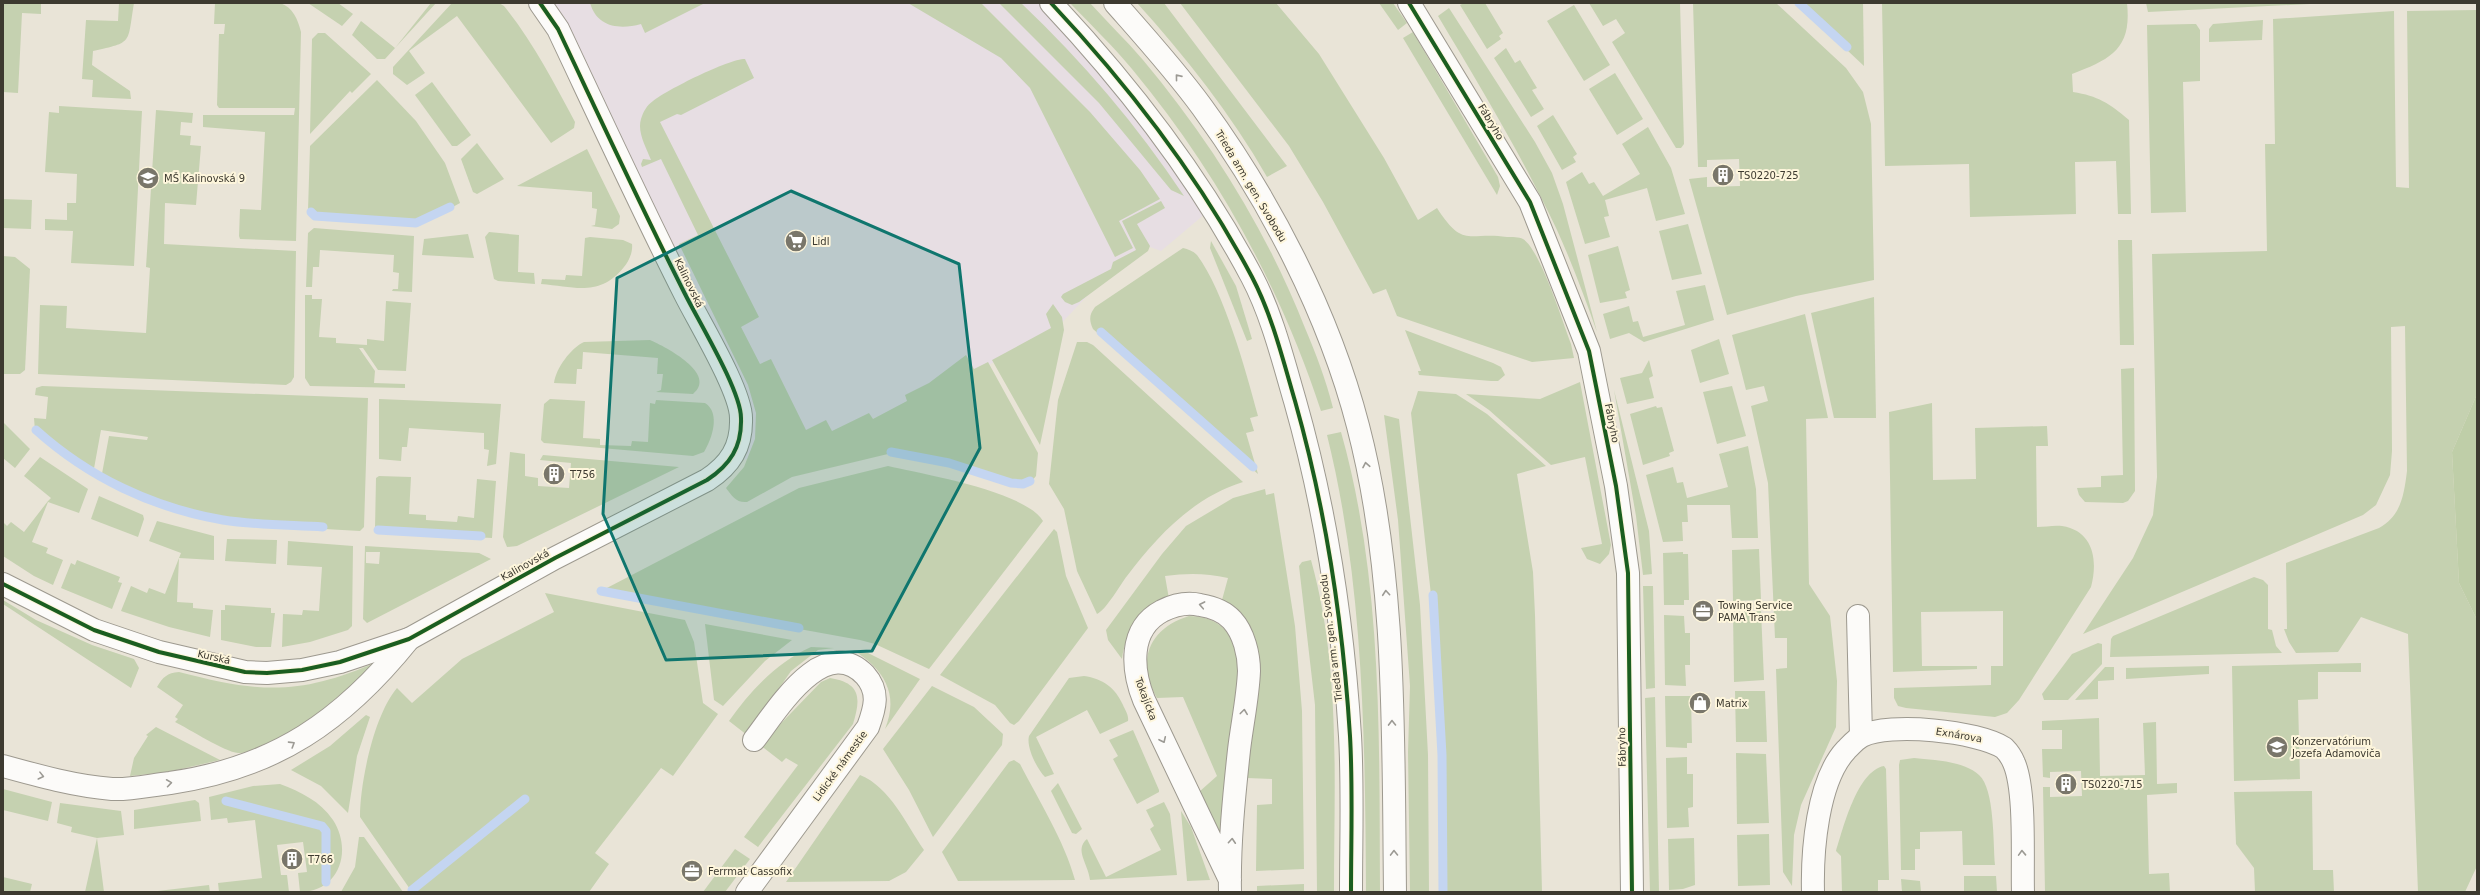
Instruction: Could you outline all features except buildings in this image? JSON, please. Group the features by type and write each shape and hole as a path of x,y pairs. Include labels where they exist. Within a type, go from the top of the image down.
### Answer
{"street":[{"name":"Kalinovská","path":"409,639 555,558 707,480 729,463 740,435 742,416 737,396 684,293 558,29 540,3"},
{"name":"Trieda arm. gen. Svobodu","path":"1051,3 1119,77 1168,140 1212,208 1253,279 1280,352 1302,427 1336,594 1350,738 1351,892"},
{"name":"Trieda arm. gen. Svobodu","path":"1115,3 1153,46 1202,107 1253,186 1290,251 1328,333 1354,413 1372,498 1385,588 1391,658 1395,892"},
{"name":"Fábryho","path":"1409,3 1530,202 1589,351 1616,486 1628,573 1632,892"},
{"name":"Kurská","path":"3,584 94,630 159,652 245,672 267,673 302,670 340,662 409,639"},
{"name":"Tokajícka","path":"1182,604 1212,607 1224,613 1233,621 1240,632 1248,655 1249,671 1239,751 1230,886 1144,700 1135,668 1135,651 1145,625 1154,615 1182,604"},
{"path":"1813,892 1816,827 1822,800 1833,772 1845,751 1861,736 1858,616"},
{"path":"3,766 56,780 114,789 181,781 247,765 279,752 334,716 361,694 409,639"},
{"name":"Lidické námestie","path":"747,892 868,727 875,708 876,696 871,684 856,668 844,663 823,665 810,673 798,686 754,740"},
{"name":"Exnárova","path":"1861,736 1890,731 1942,731 1971,735 2005,749 2014,763 2020,794 2023,892"}],"highlighted area":[{"path":"791,191 959,264 980,448 872,651 666,660 603,514 617,278"}],"shaded area":[{"path":"540,3 1051,3 1212,208 1161,251 1150,247 1110,272 1053,332 975,372 824,441 729,463 741,416"}],"green space":[{"path":"3,3 41,3 41,14 22,13 18,93 3,92"},
{"path":"119,3 134,3 129,34 122,43 93,51 92,65 130,91 131,99 92,97 93,80 82,79 86,20 118,21"},
{"path":"215,3 280,3 292,11 298,23 301,32 296,241 240,239 240,209 261,210 265,132 203,127 203,115 294,115 295,108 219,108 217,105 219,34 224,34 225,24 214,24"},
{"path":"308,3 338,3 353,14 342,26"},
{"path":"431,3 436,3 385,59 377,59 352,35 361,21 395,48"},
{"path":"452,3 499,3 504,6 542,62 575,122 574,128 551,143 457,16 409,51 425,73 407,85 393,74 393,67"},
{"path":"590,3 705,3 645,33 641,24 625,27 610,25 603,22 593,11"},
{"path":"908,3 981,3 1090,112 1140,170 1160,199 1119,221 1133,248 1115,257 1030,88 1001,58"},
{"path":"999,3 1021,3 1044,25 1087,71 1128,119 1184,196 1171,190 1099,103"},
{"path":"1070,3 1090,3 1143,60 1168,91 1214,154 1255,222 1290,292 1317,357 1333,408 1321,411 1305,365 1265,274 1243,231 1191,147 1132,69"},
{"path":"1137,3 1164,3 1287,166 1267,177 1223,108 1190,65"},
{"path":"1180,3 1276,3 1319,54 1384,158 1418,220 1437,208 1446,221 1461,234 1468,236 1517,237 1523,239 1530,246 1544,271 1571,344 1574,358 1532,362 1397,316 1386,289 1373,294 1323,202 1289,146"},
{"path":"1379,3 1393,3 1407,23 1398,30"},
{"path":"1464,3 1485,3 1503,33 1499,36 1501,39 1487,49 1460,5"},
{"path":"1589,3 1680,3 1684,144 1681,148 1676,148 1612,42 1625,33 1616,19 1603,26"},
{"path":"1693,3 1776,3 1846,68 1863,92 1871,124 1874,280 1796,296 1727,315 1689,179 1707,177 1707,187 1740,186 1739,159 1707,160 1707,167 1698,167"},
{"path":"1797,3 1863,3 1864,66"},
{"path":"1882,3 2127,3 2128,19 2126,31 2122,42 2116,50 2098,63 2072,74 2073,92 2103,101 2129,120 2131,214 2118,214 2116,161 2075,162 2076,214 1970,217 1969,164 1885,166"},
{"path":"2146,3 2329,3 2148,12"},
{"path":"1574,5 1610,65 1584,81 1547,21"},
{"path":"1449,8 1535,142 1552,173 1563,204 1597,332 1568,255 1544,202 1500,122 1438,16"},
{"path":"2477,10 2477,394 2452,452 2459,583 2477,620 2477,866 2465,892 2418,892 2408,634 2361,617 2338,652 2296,653 2289,642 2284,629 2287,629 2286,563 2379,528 2392,517 2400,504 2403,496 2407,471 2405,326 2391,327 2392,451 2390,475 2376,505 2363,515 2083,634 2133,558 2153,515 2157,477 2152,254 2267,251 2265,144 2275,144 2273,19 2394,11 2396,187 2409,188 2407,11"},
{"path":"2263,20 2262,40 2209,42 2209,29 2213,24"},
{"path":"2196,24 2200,30 2200,81 2183,82 2186,212 2151,213 2147,25"},
{"path":"1413,32 1498,177 1500,186 1497,195 1403,38"},
{"path":"318,33 325,33 371,74 352,93 350,91 310,134 312,39"},
{"path":"1506,48 1515,63 1520,60 1537,88 1532,90 1544,109 1531,117 1494,58"},
{"path":"745,59 754,78 681,115 677,114 660,122 759,317 741,327 760,364 771,359 806,430 826,420 832,431 869,413 873,419 907,401 905,395 929,383 966,355 974,369 988,362 1038,453 1036,476 1031,482 1023,486 1011,484 961,469 892,453 792,477 747,502 737,500 726,488 744,467 755,439 756,413 748,385 679,244 698,235 661,159 642,167 641,164 643,159 651,160 643,140 640,124 647,107 660,96 712,69 737,60"},
{"path":"1615,73 1643,119 1617,135 1589,89"},
{"path":"377,80 416,121 445,163 460,203 422,224 310,215 308,211 310,146"},
{"path":"432,82 471,135 457,146 452,146 415,95"},
{"path":"59,106 142,111 134,266 71,263 73,231 45,230 45,219 67,220 67,203 76,203 77,174 45,172 49,112 59,113"},
{"path":"156,110 193,113 192,123 181,122 180,135 191,136 190,145 201,146 196,205 165,203 164,244 296,251 294,377 291,382 286,385 38,374 40,305 67,306 66,328 146,333 150,268 146,267"},
{"path":"1553,115 1577,154 1573,157 1576,162 1562,170 1537,126"},
{"path":"1648,127 1671,168 1685,214 1656,221 1647,188 1605,200 1609,216 1604,217 1610,237 1585,244 1566,182 1582,172 1589,184 1594,182 1603,196 1640,174 1622,144"},
{"path":"477,143 504,179 477,194 473,192 461,159"},
{"path":"587,149 620,216 619,224 612,229 591,226 595,225 597,209 592,208 592,192 517,186"},
{"path":"3,199 32,200 31,229 3,228"},
{"path":"1161,201 1165,208 1137,224 1150,246 1148,251 1079,302 1072,305 1065,302 1061,297 1063,294 1111,269 1113,262 1136,250 1122,221"},
{"path":"1688,224 1702,274 1672,280 1659,231"},
{"path":"314,228 414,236 412,292 392,291 393,289 398,289 399,273 393,272 394,255 320,250 319,267 313,267 312,287 306,287 308,233"},
{"path":"489,232 519,235 518,272 534,273 535,284 498,281 494,279 485,237"},
{"path":"468,234 474,258 422,255 424,239"},
{"path":"590,237 623,240 632,244 629,259 624,267 615,276 606,283 587,288 541,284 542,279 565,280 566,275 582,276 585,238"},
{"path":"2118,240 2132,240 2134,345 2120,345"},
{"path":"1211,241 1236,286 1252,339 1247,341 1210,248"},
{"path":"1618,246 1630,290 1625,292 1627,298 1600,303 1588,255"},
{"path":"1183,248 1194,252 1207,270 1233,332 1258,416 1250,418 1254,431 1246,433 1258,474 1093,329 1090,320 1095,307"},
{"path":"3,256 15,257 30,269 25,370 20,374 3,374"},
{"path":"1705,285 1714,320 1644,342 1629,333 1610,339 1603,314 1629,306 1633,322 1638,321 1643,337 1685,325 1676,291"},
{"path":"305,295 312,295 312,299 322,299 319,337 336,338 336,343 367,345 367,339 384,341 386,301 411,303 406,371 378,370 363,348 359,348 375,371 374,383 405,384 405,388 310,386 305,378"},
{"path":"1874,297 1876,418 1834,418 1811,313"},
{"path":"1053,304 1062,317 1064,330 1040,445 992,360 1051,328 1046,314"},
{"path":"1805,314 1828,418 1806,419 1809,584 1830,616 1837,681 1836,727 1801,805 1794,835 1792,886 1783,872 1776,669 1787,668 1787,638 1775,638 1768,483 1751,406 1768,401 1764,386 1746,390 1732,335"},
{"path":"1405,330 1493,363 1501,367 1505,375 1498,381 1491,381 1419,375 1418,371 1421,371"},
{"path":"1719,339 1729,374 1700,383 1691,350"},
{"path":"650,340 677,355 695,370 699,378 699,386 693,394 656,392 661,390 663,374 657,374 658,358 583,352 582,369 577,369 576,384 554,383 555,377 565,359 574,349 584,342"},
{"path":"1077,342 1087,342 1093,345 1243,482 1208,497 1178,520 1151,547 1127,576 1109,603 1101,612 1097,614 1077,571 1064,509 1049,484 1058,400"},
{"path":"1649,360 1653,376 1649,378 1654,398 1627,404 1620,378 1642,373"},
{"path":"2134,368 2135,491 2128,501 2123,503 2085,502 2079,495 2077,488 2101,487 2101,476 2123,475 2121,369"},
{"path":"1580,382 1611,545 1609,554 1600,564 1587,559 1581,548 1602,544 1585,457 1551,465 1489,410 1466,394 1540,399"},
{"path":"42,386 368,398 364,527 360,531 293,527 227,520 194,515 162,506 131,494 101,479 109,436 147,440 148,437 101,430 93,474 76,463 35,431 34,418 46,419 48,397 35,395 36,388"},
{"path":"1732,386 1746,436 1717,444 1703,392"},
{"path":"1614,390 1649,531 1652,574 1643,575 1636,516"},
{"path":"1418,391 1456,394 1487,414 1546,466 1517,474 1533,572 1542,892 1446,892 1445,755 1435,595 1431,595 1411,413"},
{"path":"2477,394 2477,620 2459,583 2452,452"},
{"path":"379,399 501,404 496,464 487,466 489,450 484,449 484,433 409,428 407,447 402,447 401,461 379,459"},
{"path":"550,399 585,401 583,438 600,439 600,445 631,446 632,441 648,442 650,403 655,404 656,400 705,403 710,407 713,413 714,426 710,440 704,452 693,456 544,443 541,440 544,404"},
{"path":"1932,403 1933,480 1976,479 1975,428 2047,426 2048,446 2036,446 2037,527 2062,526 2073,529 2081,534 2087,541 2093,558 2094,567 2091,587 2019,700 2007,713 1995,717 1906,708 1898,706 1894,698 1894,688 1991,685 1991,666 2003,666 2003,611 1921,612 1922,666 1977,666 1977,669 1893,672 1889,412"},
{"path":"1656,406 1657,408 1662,407 1674,451 1669,453 1670,456 1643,465 1630,414"},
{"path":"1384,415 1399,419 1420,605 1428,755 1429,892 1410,892 1408,752 1410,686 1398,520"},
{"path":"3,422 30,449 15,468 3,458"},
{"path":"1341,432 1355,488 1365,545 1372,603 1378,719 1380,892 1366,892 1365,777 1360,662 1349,548 1327,435"},
{"path":"1748,446 1756,489 1758,538 1732,538 1730,505 1687,505 1688,522 1682,522 1683,541 1663,542 1646,475 1673,467 1677,483 1683,482 1687,498 1728,487 1719,454"},
{"path":"510,452 525,454 525,476 538,478 538,486 569,488 571,463 540,460 543,455 679,467 517,546 507,547 503,537"},
{"path":"40,457 88,489 79,513 48,502 32,542 48,548 46,553 63,560 53,585 34,576 3,556 3,522 7,526 11,522 24,532 51,498 24,476"},
{"path":"888,466 972,485 995,493 1016,501 1033,510 1043,521 929,669 875,644 860,640 600,593 603,590 799,488"},
{"path":"379,476 411,477 409,514 426,515 426,520 457,522 458,516 474,518 477,479 496,481 492,538 378,532 375,529 376,478"},
{"path":"1265,489 1266,495 1274,493 1295,626 1302,711 1304,869 1256,871 1257,805 1272,804 1272,779 1247,778 1249,746 1259,682 1260,663 1257,646 1251,629 1240,614 1222,600 1228,578 1196,574 1165,576 1169,599 1145,617 1132,630 1124,648 1122,659 1108,640 1106,630 1162,554 1186,526 1233,498"},
{"path":"99,496 143,515 144,519 138,537 91,519"},
{"path":"157,521 214,536 214,560 179,558 181,553 149,541"},
{"path":"1054,529 1057,532 1066,576 1088,628 1019,721 1014,725 1010,723 995,705 940,675"},
{"path":"227,539 277,540 276,564 225,561"},
{"path":"288,541 353,546 352,626 348,630 310,642 282,647 283,614 302,615 303,610 319,611 322,567 287,565"},
{"path":"365,546 479,553 491,559 367,623 363,619","holes":["366,552 380,552 379,564 366,563"]},
{"path":"1759,549 1761,600 1733,601 1732,550"},
{"path":"1683,552 1683,554 1688,554 1689,600 1684,600 1684,605 1664,605 1663,553"},
{"path":"179,558 177,602 193,603 193,608 213,610 210,637 169,627 121,611 131,586 147,593 149,588 165,594"},
{"path":"77,560 120,577 118,582 122,583 112,609 61,588 71,563 75,565"},
{"path":"1311,560 1321,600 1327,642 1334,725 1334,892 1317,892 1315,705 1299,566 1302,562"},
{"path":"2254,577 2263,580 2268,585 2268,629 2272,630 2276,646 2282,653 2110,657 2111,639 2113,636"},
{"path":"1643,586 1653,586 1655,688 1646,689"},
{"path":"545,593 685,620 694,642 703,703 718,714 673,776 661,768 595,853 609,864 589,892 412,892 360,817 366,768 375,731 382,715 397,688 412,703 462,659 554,612"},
{"path":"3,600 36,620 92,645 134,659 139,668 131,688 3,604"},
{"path":"225,605 271,608 271,613 275,613 271,647 256,647 221,640 221,610 225,610"},
{"path":"1761,611 1764,680 1734,682 1733,612"},
{"path":"1664,615 1684,616 1685,633 1690,633 1690,665 1685,665 1686,686 1665,685"},
{"path":"1189,616 1212,621 1227,632 1235,649 1238,669 1237,691 1227,754 1221,840 1199,792 1217,776 1183,697 1157,698 1150,684 1147,671 1147,659 1150,647 1156,637 1164,629 1176,621"},
{"path":"705,624 792,640 765,661 723,706 714,700"},
{"path":"2098,643 2102,644 2102,664 2068,700 2044,700 2042,694 2072,654"},
{"path":"811,647 834,648 818,650 791,671 747,735 729,721 755,688 765,678 787,661"},
{"path":"853,650 868,653 920,679 885,729 891,704 886,683 873,665"},
{"path":"379,661 332,702 292,731 272,743 254,751 238,753 216,745 175,722 178,719 175,717 183,705 157,687 166,676 171,673 179,672 233,684 280,688 326,680"},
{"path":"2361,663 2361,672 2318,672 2318,699 2298,700 2300,779 2234,781 2232,666"},
{"path":"2209,666 2209,674 2126,679 2126,668"},
{"path":"2105,667 2114,667 2114,680 2098,681 2098,699 2075,700"},
{"path":"1084,676 1103,682 1116,693 1123,705 1128,721 1100,734 1087,710 1036,737 1054,774 1045,777 1033,758 1028,741 1029,736 1069,678"},
{"path":"830,678 840,680 848,684 856,693 857,707 853,724 758,847 744,837 798,765 786,758 782,762 760,745 821,682"},
{"path":"932,686 974,707 1003,734 1002,745 933,837 909,790 883,749"},
{"path":"1735,691 1765,691 1767,742 1736,742"},
{"path":"1665,696 1691,696 1692,743 1687,743 1687,748 1666,747"},
{"path":"1655,697 1659,892 1650,892 1645,698"},
{"path":"366,715 370,717 357,756 348,813 321,786 291,770 330,746"},
{"path":"2099,718 2100,776 2145,775 2143,723 2156,722 2157,784 2177,783 2177,793 2147,795 2149,874 2169,873 2170,892 2045,892 2043,787 2050,787 2050,797 2082,796 2081,771 2050,772 2050,778 2043,777 2042,749 2062,749 2062,730 2042,730 2042,721"},
{"path":"156,727 220,760 168,772 130,776 134,758 148,736 146,735"},
{"path":"1133,730 1159,790 1159,792 1137,804 1113,759 1118,756 1109,740"},
{"path":"1736,753 1766,754 1769,823 1737,824"},
{"path":"1687,757 1687,774 1693,774 1693,807 1688,808 1689,827 1667,828 1666,758"},
{"path":"1914,758 1957,764 1973,770 1979,775 1984,782 1991,804 1995,865 1963,865 1962,831 1920,832 1920,849 1915,849 1915,870 1901,870 1899,765 1900,760"},
{"path":"1014,760 1020,764 1058,835 1075,880 958,881 942,852 1009,762"},
{"path":"1884,766 1886,769 1889,880 1878,880 1878,892 1842,892 1841,856 1836,851 1847,816 1852,802 1866,778 1874,770"},
{"path":"860,775 871,781 889,797 924,850 906,872 889,881 786,882"},
{"path":"1058,783 1082,829 1076,834 1072,833 1051,791"},
{"path":"280,784 295,790 316,802 333,820 339,832 342,844 342,856 339,868 333,877 324,885 313,890 300,892 298,873 307,872 303,842 277,845 281,875 287,875 289,892 219,892 218,883 262,878 255,820 228,823 227,818 211,820 209,797 253,786"},
{"path":"3,789 52,802 48,821 3,810"},
{"path":"2312,791 2313,870 2333,870 2334,892 2255,892 2254,868 2236,844 2234,792"},
{"path":"195,800 199,803 201,821 134,829 134,810"},
{"path":"1164,802 1170,814 1177,875 1090,880 1082,852 1083,843 1087,839 1106,877 1161,850 1150,829 1154,826 1146,810"},
{"path":"60,803 121,811 124,835 97,838 71,832 72,827 57,823"},
{"path":"1181,811 1191,827 1210,880 1187,881"},
{"path":"1769,834 1770,885 1738,886 1737,835"},
{"path":"359,837 364,837 403,892 341,892 355,867"},
{"path":"97,838 104,892 85,892"},
{"path":"1694,838 1695,885 1683,889 1669,890 1668,839"},
{"path":"735,849 750,859 725,892 703,892"},
{"path":"1964,876 1996,876 1997,892 1964,892"},
{"path":"3,877 32,884 30,892 3,892"},
{"path":"1901,879 1920,881 1921,892 1902,892"},
{"path":"1304,884 1304,892 1257,892 1257,886"},
{"path":"209,885 210,892 149,892"}],"waterway":[{"path":"1799,3 1847,47"},
{"path":"311,212 315,216 416,223 450,207"},
{"path":"1101,332 1253,467"},
{"path":"36,430 77,462 100,476 147,499 197,515 235,522 323,527"},
{"path":"891,452 949,463 1011,483 1023,484 1030,481"},
{"path":"378,530 481,536"},
{"path":"601,591 799,628"},
{"path":"1433,595 1442,755 1443,892"},
{"path":"412,890 525,799"},
{"path":"226,801 322,826 326,831 326,882"}],"cycle path":[{"path":"3,584 94,630 159,652 245,672 267,673 302,670 340,662 409,639 555,558 707,480 722,468 733,454 737,446 741,428 739,406 734,391 718,356 652,228 558,29 540,3"},
{"path":"1051,3 1108,67 1161,133 1186,168 1231,239 1252,277 1271,322 1306,442 1316,484 1332,567 1343,652 1350,736 1352,794 1351,892"},
{"path":"1409,3 1530,202 1589,351 1616,486 1628,573 1632,892"}],"place":[{"name":"TS0220-725","path":"1723,175"},
{"name":"MŠ Kalinovská 9","path":"148,178"},
{"name":"Lidl","path":"796,241"},
{"name":"T756","path":"554,474"},
{"name":"Towing Service PAMA Trans","path":"1703,611"},
{"name":"Matrix","path":"1700,703"},
{"name":"Konzervatórium Jozefa Adamoviča","path":"2277,747"},
{"name":"TS0220-715","path":"2066,784"},
{"name":"T766","path":"292,859"},
{"name":"Ferrmat Cassofix","path":"692,871"}]}
